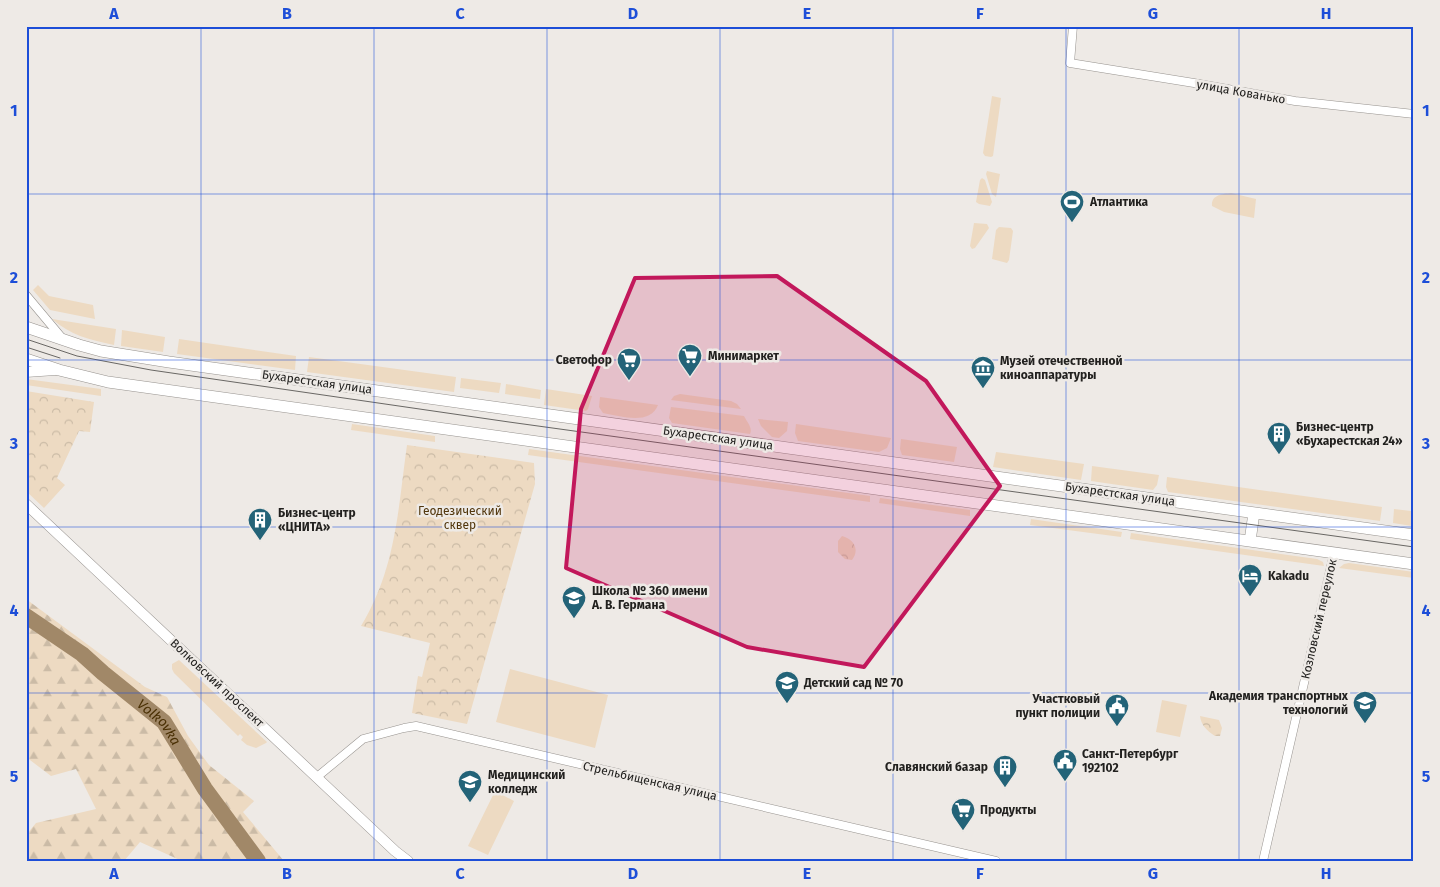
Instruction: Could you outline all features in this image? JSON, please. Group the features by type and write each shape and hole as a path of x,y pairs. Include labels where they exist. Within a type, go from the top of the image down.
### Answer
{"main road":[{"name":"Бухарестская улица","path":"26,327 101,351 169,362 1414,535"},
{"path":"26,359 59,370 108,382 1414,564"},
{"path":"1250,541 1254,513"}],"street":[{"name":"улица Кованько","path":"1073,26 1070,63 1295,101 1414,114"},
{"path":"26,295 63,340"},
{"path":"26,372 59,370"},
{"name":"Волковский проспект","path":"26,504 395,851 408,861"},
{"name":"Козловский переулок","path":"1263,861 1334,553"},
{"name":"Стрельбищенская улица","path":"317,777 364,740 416,726 996,861"}],"highlighted area":[{"path":"777,276 926,381 1000,486 864,667 747,647 566,568 581,409 635,278"}],"green space":[{"path":"992,96 1001,98 993,156 991,157 985,156 983,153"},
{"path":"987,171 1000,174 996,197 992,194 986,174"},
{"path":"982,178 985,180 992,202 990,206 976,202"},
{"path":"1231,193 1256,199 1254,218 1224,212 1212,206 1215,197"},
{"path":"974,223 987,224 989,228 975,248 972,249 970,246"},
{"path":"999,227 1011,228 1013,231 1007,263 992,259 996,230"},
{"path":"38,285 49,296 93,305 95,319 50,310 33,290"},
{"path":"52,319 116,329 114,345 81,336 59,325"},
{"path":"122,330 165,337 163,352 121,346"},
{"path":"179,339 296,356 295,370 177,354"},
{"path":"309,357 456,377 454,392 307,372"},
{"path":"461,378 501,383 499,393 460,388"},
{"path":"26,379 101,389 101,396 26,385"},
{"path":"506,384 541,390 540,399 505,394"},
{"path":"546,389 592,396 586,411 544,405"},
{"path":"26,391 94,402 90,432 79,431 57,478 65,485 44,508 26,491"},
{"path":"680,394 731,401 741,409 671,400 674,396"},
{"path":"600,397 658,405 648,416 642,418 626,417 603,413 599,407"},
{"path":"671,407 744,416 751,432 750,434 672,423 669,418"},
{"path":"758,419 788,422 787,431 779,438 772,437 761,426"},
{"path":"352,424 435,436 435,442 351,430"},
{"path":"796,424 891,438 887,448 879,452 798,441 795,433"},
{"path":"901,439 957,447 954,462 902,455 900,449"},
{"name":"Геодезический сквер","path":"407,445 534,463 535,484 467,724 412,713 418,676 422,677 430,643 361,626 373,604 389,561 398,515"},
{"path":"529,449 870,496 870,502 528,455"},
{"path":"996,452 1084,464 1081,480 993,467"},
{"path":"1092,466 1159,475 1157,485 1153,490 1091,481"},
{"path":"1167,477 1382,507 1380,521 1168,492 1166,487"},
{"path":"880,498 970,510 970,516 879,503"},
{"path":"1394,509 1411,511 1412,526 1393,523"},
{"path":"1031,519 1122,532 1121,537 1030,525"},
{"path":"1131,533 1317,559 1323,562 1324,566 1130,539"},
{"path":"842,536 855,545 856,552 852,560 845,559 838,552 838,541"},
{"path":"1349,563 1414,572 1414,578 1339,568"},
{"path":"26,599 145,687 167,697 188,736 209,765 254,801 243,812 284,861 182,861 140,842 124,861 28,861 26,859 26,835 36,823 96,809 76,769 51,776 26,757"},
{"path":"179,660 267,742 256,748 247,745 241,740 243,737 240,734 238,736 174,673 172,664"},
{"path":"510,669 608,695 595,748 496,722"},
{"path":"1162,700 1187,705 1180,737 1156,732"},
{"path":"1200,716 1219,720 1222,728 1220,736 1215,736 1207,730"},
{"path":"495,791 514,801 488,855 468,846"}],"waterway":[{"name":"Volkovka","path":"26,616 82,654 164,722 205,789 258,861"}],"tram line":[{"path":"26,339 77,356 151,370 509,422 1414,547"},
{"path":"26,347 60,358"}],"place":[{"name":"Атлантика","path":"1072,223"},
{"name":"Минимаркет","path":"690,377"},
{"name":"Светофор","path":"629,381"},
{"name":"Музей отечественной киноаппаратуры","path":"983,389"},
{"name":"Бизнес-центр «Бухарестская 24»","path":"1279,455"},
{"name":"Бизнес-центр «ЦНИТА»","path":"260,541"},
{"name":"Kakadu","path":"1250,597"},
{"name":"Школа № 360 имени А. В. Германа","path":"574,619"},
{"name":"Детский сад № 70","path":"787,704"},
{"name":"Академия транспортных технологий","path":"1365,724"},
{"name":"Участковый пункт полиции","path":"1117,727"},
{"name":"Санкт-Петербург 192102","path":"1065,782"},
{"name":"Славянский базар","path":"1005,788"},
{"name":"Медицинский колледж","path":"470,803"},
{"name":"Продукты","path":"963,831"}]}
